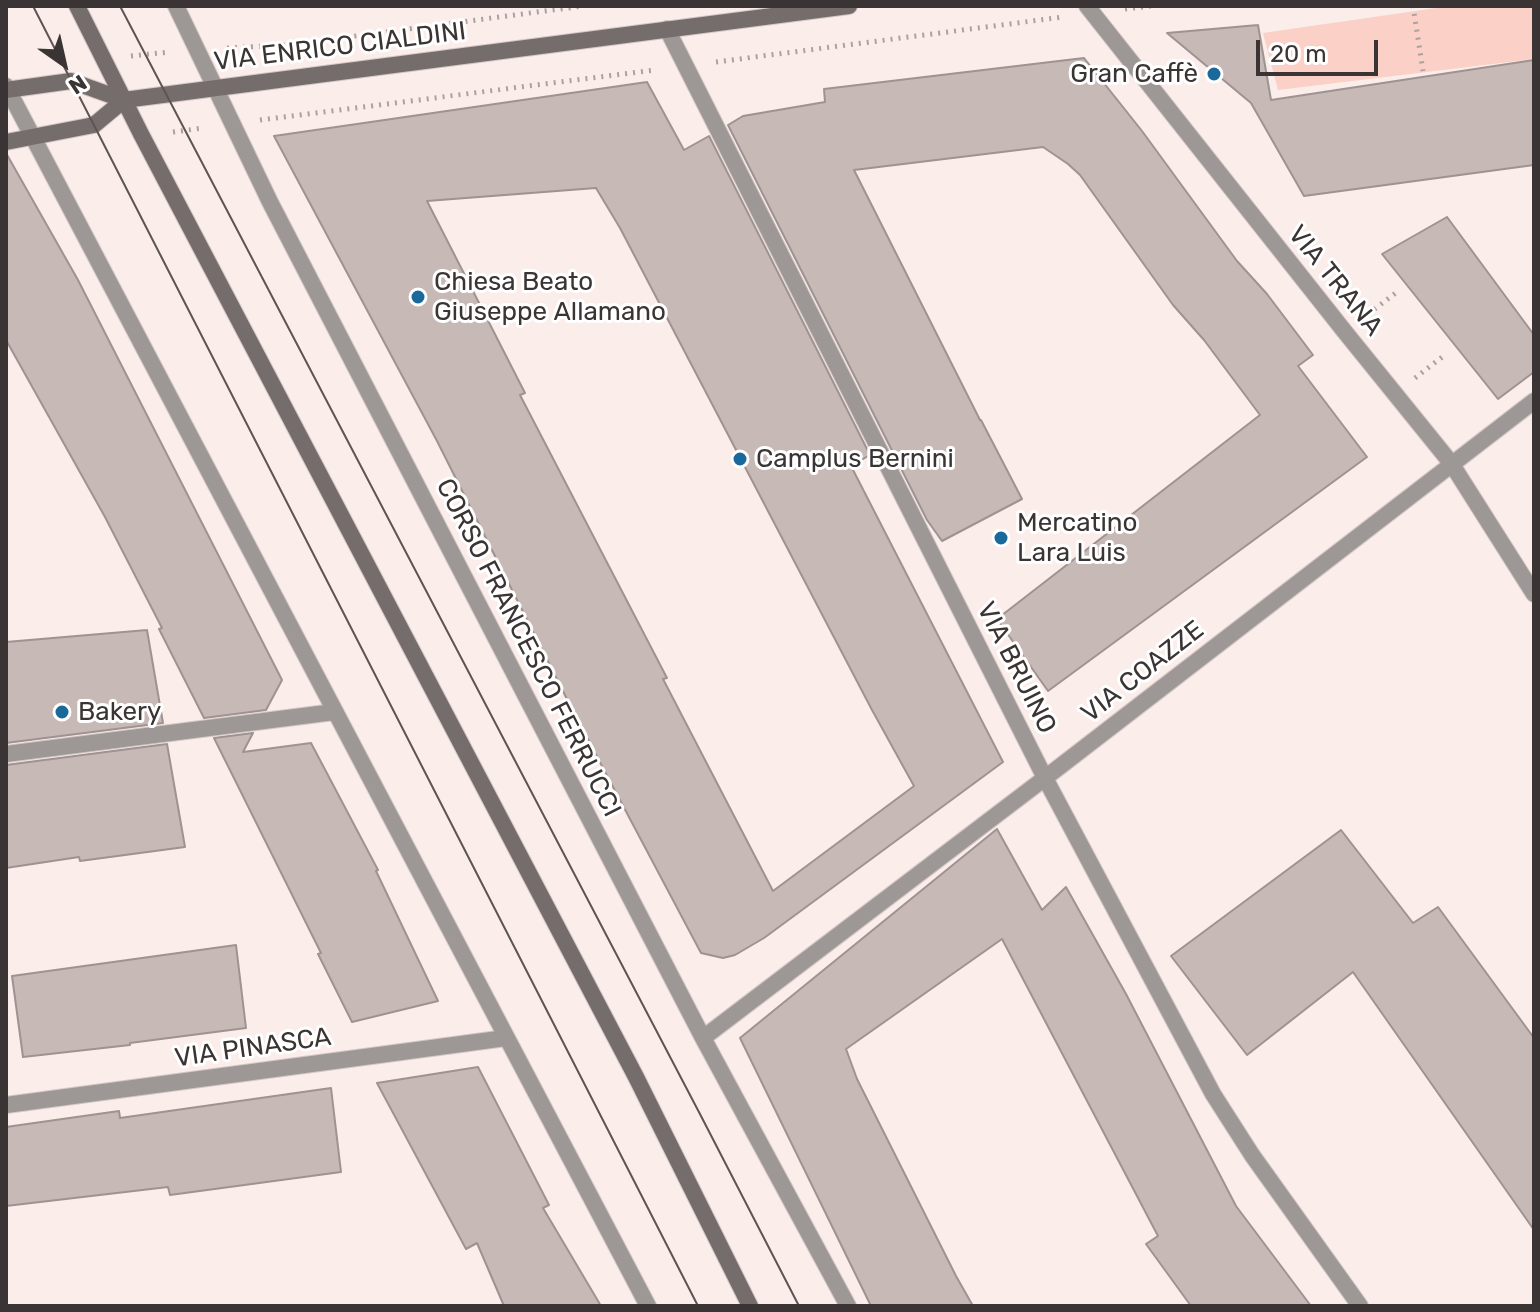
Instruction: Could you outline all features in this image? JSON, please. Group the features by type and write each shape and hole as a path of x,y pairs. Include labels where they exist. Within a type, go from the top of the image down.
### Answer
{"main road":[{"path":"77,6 141,134 636,1077 750,1306"},
{"name":"VIA ENRICO CIALDINI","path":"124,100 849,6"},
{"path":"7,89 71,81 124,100"},
{"path":"6,142 94,125 124,100"}],"street":[{"name":"CORSO FRANCESCO FERRUCCI","path":"176,6 270,202 703,1038 848,1306"},
{"name":"VIA TRANA","path":"1090,10 1451,463 1534,594"},
{"name":"VIA BRUINO","path":"667,29 1045,778 1213,1094 1252,1155 1360,1306"},
{"path":"7,89 648,1306"},
{"name":"VIA COAZZE","path":"703,1038 1534,401"},
{"path":"6,754 334,712"},
{"name":"VIA PINASCA","path":"6,1105 506,1038"}],"path":[{"path":"103,58 287,45 583,6"},
{"path":"141,134 186,132 231,123 685,66 1090,10 1152,6"},
{"path":"1413,6 1423,71"},
{"path":"1345,332 1397,292"}],"shaded area":[{"path":"1450,6 1534,6 1534,59 1278,90 1263,33"}],"building":[{"path":"1258,25 1271,100 1534,60 1534,165 1304,196 1251,103 1167,33"},
{"path":"1084,58 1237,261 1267,294 1313,355 1298,366 1367,457 1048,691 997,619 1260,415 1204,340 1173,305 1080,175 1043,147 854,170 1022,499 942,541 927,520 728,125 743,116 825,102 824,89"},
{"path":"647,82 684,150 709,136 870,455 851,466 1003,762 764,938 735,955 723,958 701,953 577,719 437,441 274,136","holes":["596,188 620,228 914,786 773,891 520,395 525,393 427,201"]},
{"path":"6,153 78,280 282,680 266,710 204,718 105,517 6,340"},
{"path":"1447,217 1534,335 1534,372 1498,399 1382,254"},
{"path":"147,630 163,723 6,743 6,642"},
{"path":"253,733 243,752 311,743 378,870 438,1001 352,1022 214,738"},
{"path":"167,744 185,847 80,861 79,857 6,868 6,765"},
{"path":"997,829 1042,910 1066,887 1126,994 1236,1206 1311,1306 1191,1306 1146,1244 1158,1236 1002,939 846,1049 857,1079 973,1306 871,1306 740,1038"},
{"path":"1341,830 1413,923 1438,907 1534,1038 1534,1230 1353,972 1247,1055 1171,956"},
{"path":"236,945 246,1028 23,1057 12,976"},
{"path":"478,1067 549,1205 543,1208 601,1306 504,1306 477,1243 466,1249 377,1083"},
{"path":"331,1088 341,1172 170,1195 168,1187 6,1206 6,1127 119,1111 120,1118"}],"tram line":[{"path":"33,6 698,1306"},
{"path":"120,6 799,1306"}],"place":[{"name":"Gran Caffè","path":"1214,74"},
{"name":"Chiesa Beato Giuseppe Allamano","path":"418,297"},
{"name":"Camplus Bernini","path":"740,459"},
{"name":"Mercatino Lara Luis","path":"1001,538"},
{"name":"Bakery","path":"62,712"}]}
